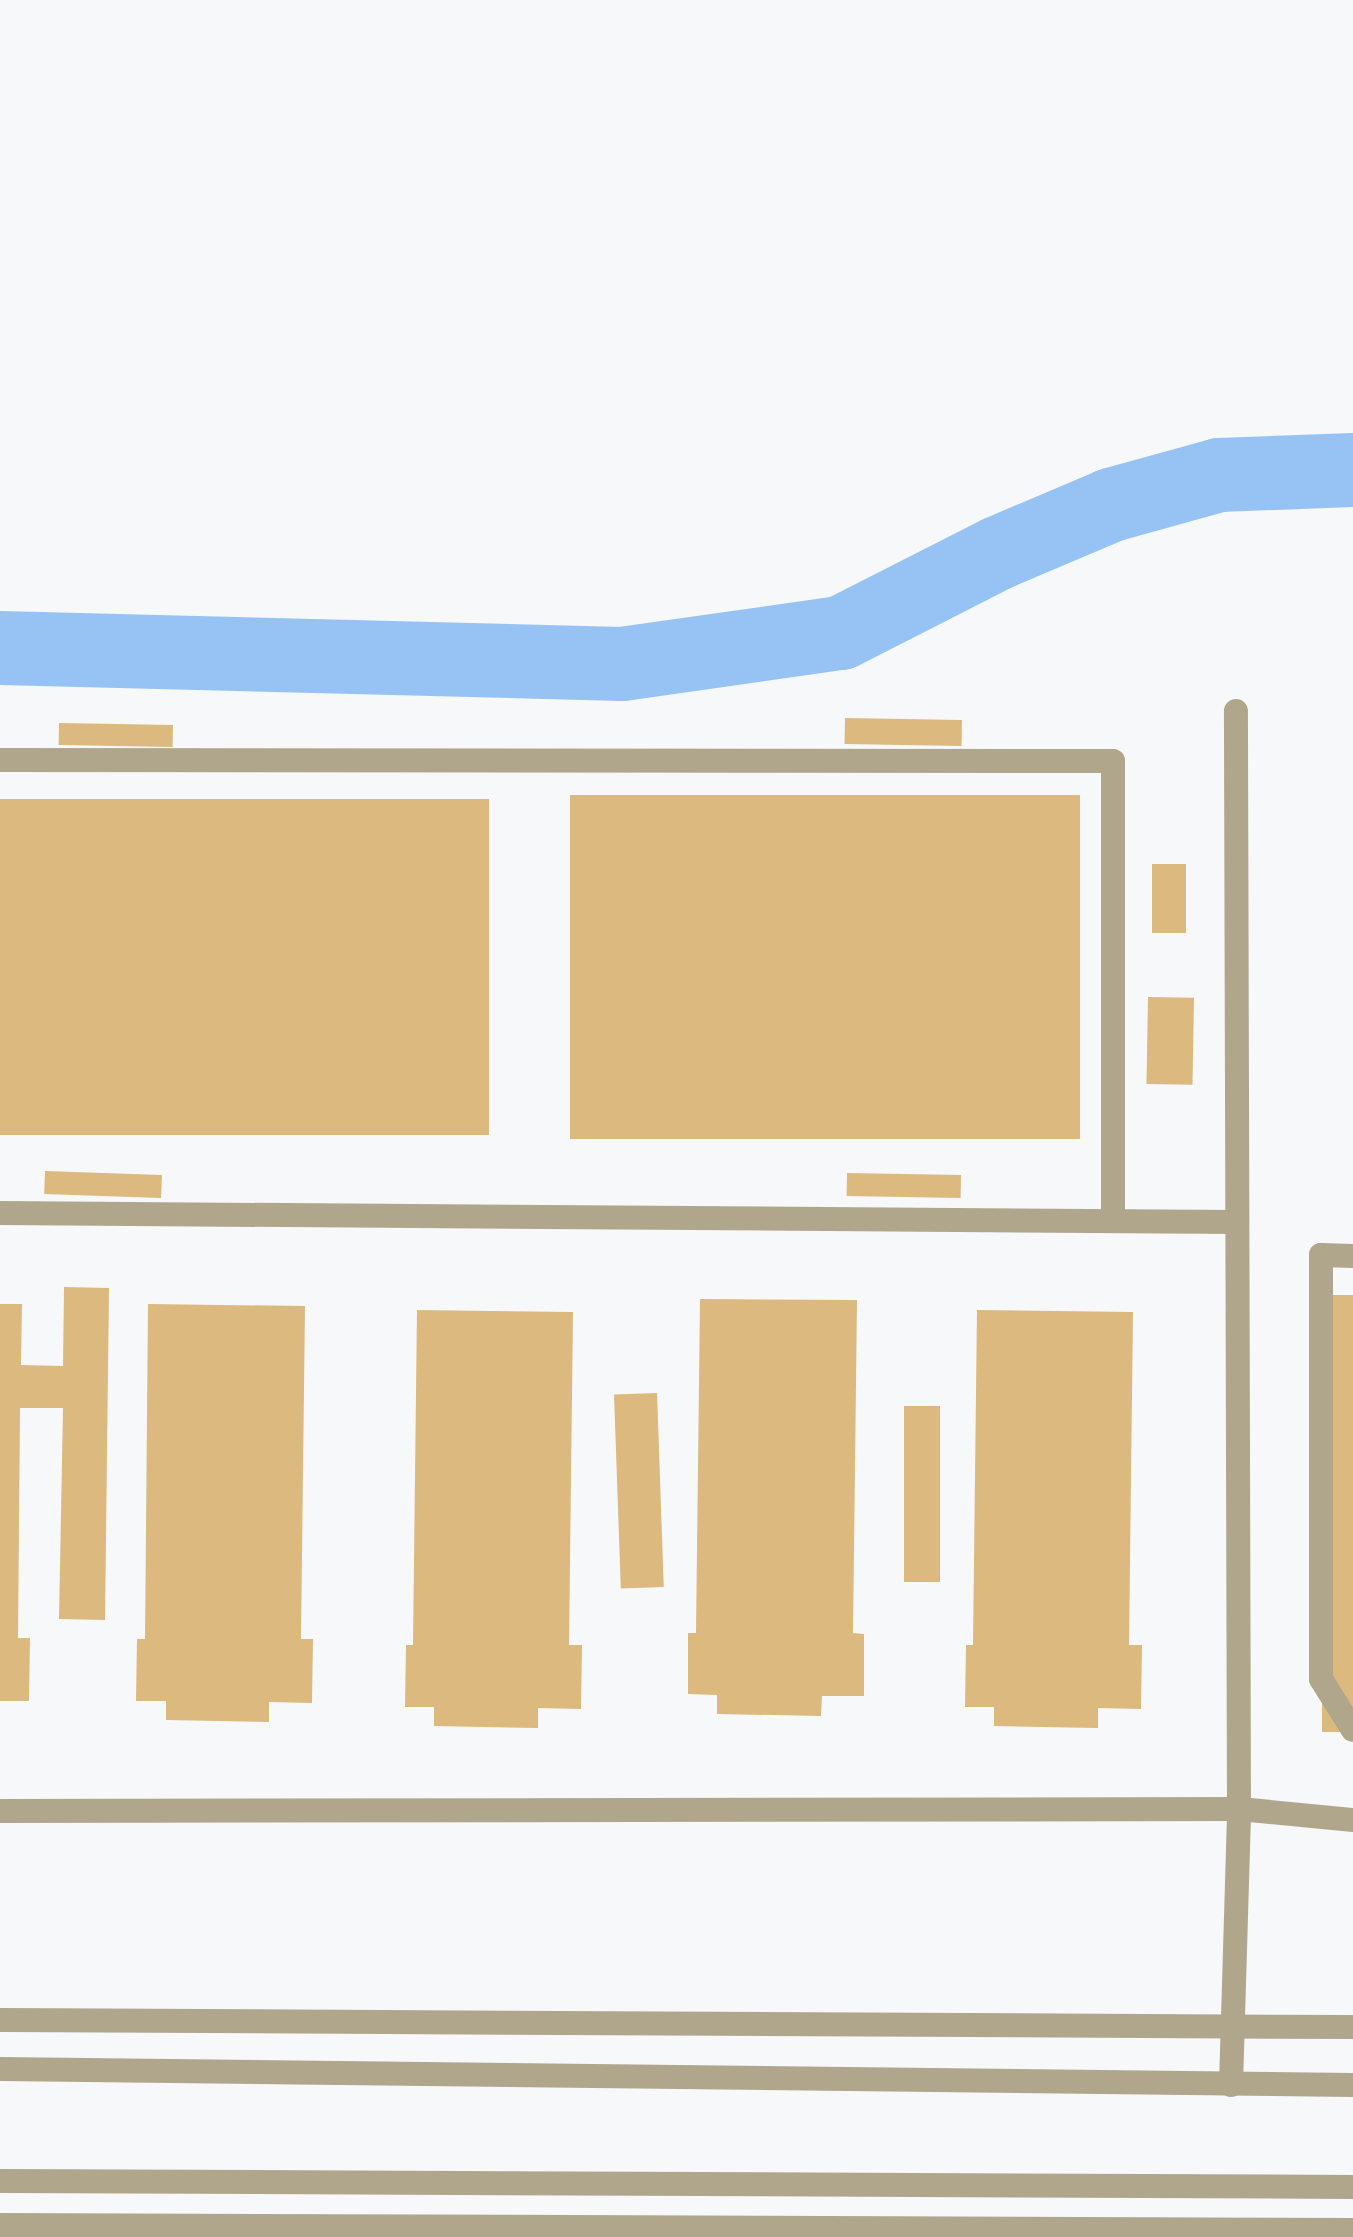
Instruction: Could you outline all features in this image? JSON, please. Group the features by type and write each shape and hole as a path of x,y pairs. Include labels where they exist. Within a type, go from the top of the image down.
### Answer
{"street":[{"path":"1231,2085 1239,1809 1236,711"},
{"path":"0,760 1113,761 1113,1221"},
{"path":"0,1213 1236,1222"},
{"path":"1353,1256 1321,1255 1321,1679 1353,1730"},
{"path":"0,1811 1239,1809 1353,1820"},
{"path":"0,2020 1353,2027"},
{"path":"0,2069 1353,2085"},
{"path":"0,2181 1353,2187"},
{"path":"0,2225 1353,2230"}],"building":[{"path":"845,718 962,720 962,746 845,744"},
{"path":"59,723 173,725 173,747 59,745"},
{"path":"570,795 1080,795 1080,1139 570,1139"},
{"path":"0,799 489,799 489,1135 0,1135"},
{"path":"1152,864 1186,864 1186,933 1152,933"},
{"path":"1148,997 1194,998 1192,1085 1146,1084"},
{"path":"45,1171 162,1175 161,1198 44,1194"},
{"path":"847,1173 961,1175 961,1198 847,1196"},
{"path":"64,1287 109,1288 105,1620 59,1619 63,1408 20,1408 18,1638 30,1638 29,1701 0,1701 0,1304 22,1304 21,1365 63,1366"},
{"path":"1322,1295 1353,1295 1353,1732 1322,1732"},
{"path":"700,1299 857,1300 853,1633 864,1634 864,1696 822,1696 821,1716 717,1714 717,1695 688,1694 688,1633 696,1633"},
{"path":"148,1304 305,1306 301,1639 313,1639 312,1703 269,1702 269,1722 166,1720 166,1701 136,1701 137,1639 145,1639"},
{"path":"417,1310 573,1312 569,1645 582,1645 581,1709 538,1708 538,1728 434,1726 434,1707 405,1707 406,1645 413,1645"},
{"path":"977,1310 1133,1312 1129,1645 1142,1645 1141,1709 1098,1708 1098,1728 994,1726 994,1707 965,1707 966,1645 973,1645"},
{"path":"657,1393 664,1587 621,1588 614,1395"},
{"path":"904,1406 940,1406 940,1582 904,1582"}],"waterway":[{"path":"0,648 622,664 841,633 998,553 1111,505 1219,475 1353,470"}]}
